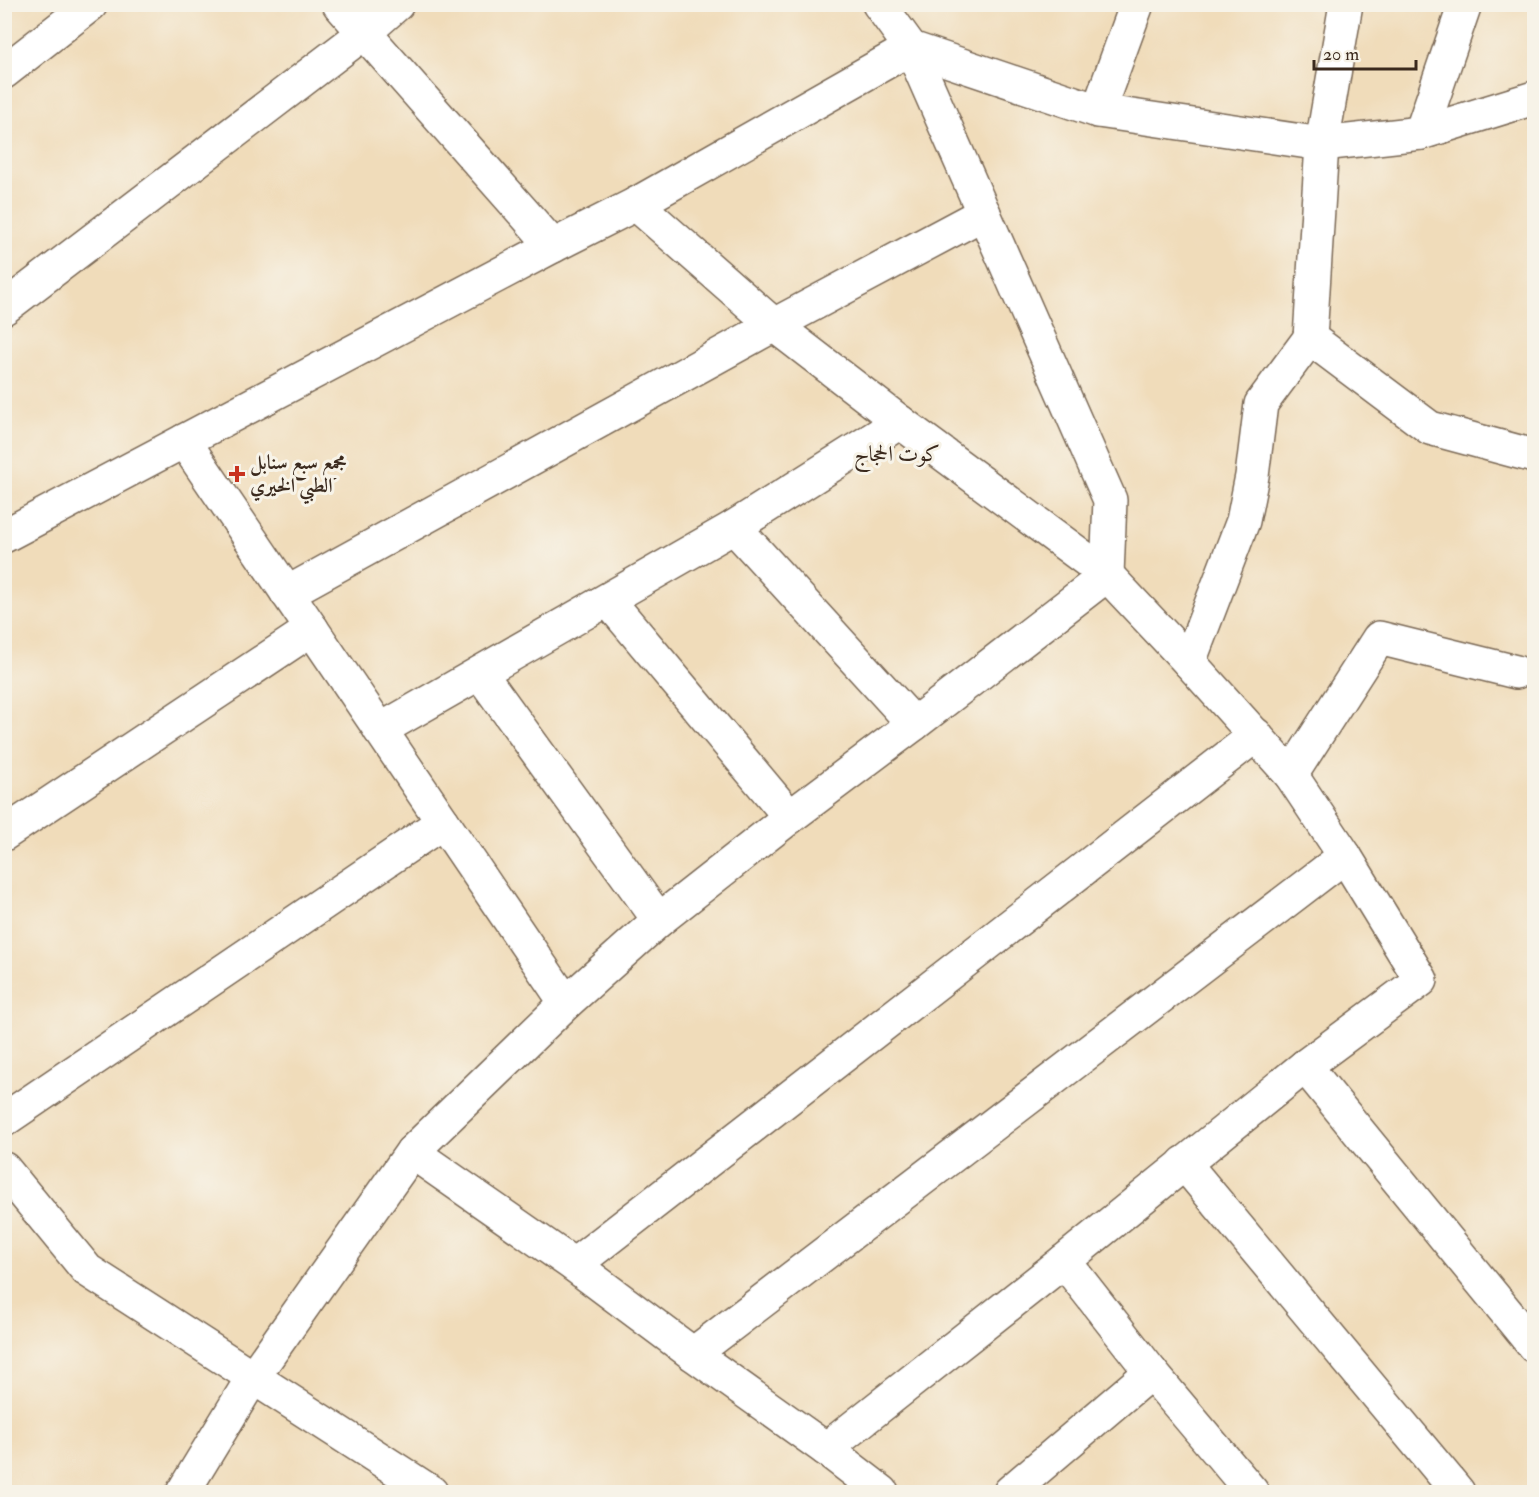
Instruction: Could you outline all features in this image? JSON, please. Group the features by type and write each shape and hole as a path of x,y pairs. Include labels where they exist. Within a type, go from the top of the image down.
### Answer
{"street":[{"path":"4,72 91,4"},
{"path":"339,4 553,246"},
{"path":"4,308 364,33 397,4"},
{"path":"879,4 911,48 1110,500 1107,575"},
{"path":"1098,111 1137,4"},
{"path":"1189,662 1242,521 1261,404 1310,338 1322,144 1346,4"},
{"path":"1421,133 1464,4"},
{"path":"10,525 184,441 636,204 911,48 1098,111 1322,144 1421,133 1534,98"},
{"path":"636,204 774,325 900,422 1107,575 1291,775 1345,855 1421,980 1305,1066 826,1449"},
{"path":"287,593 774,325 984,213"},
{"path":"1310,338 1430,428 1534,456"},
{"path":"380,730 734,527 900,422"},
{"path":"184,441 566,1003"},
{"path":"734,527 914,724"},
{"path":"183,1492 253,1377 412,1152 566,1003 659,920 1107,575"},
{"path":"608,600 790,817"},
{"path":"4,834 312,629"},
{"path":"1291,775 1379,638 1516,672"},
{"path":"480,673 659,920"},
{"path":"574,1265 1256,735"},
{"path":"4,1120 443,822"},
{"path":"693,1354 1345,855"},
{"path":"1305,1066 1534,1346"},
{"path":"412,1152 574,1265 882,1492"},
{"path":"1184,1164 1458,1492"},
{"path":"4,1169 87,1270 431,1492"},
{"path":"1064,1261 1151,1372 1252,1492"},
{"path":"1010,1492 1151,1372"}],"place":[{"name":"مجمع سبع سنابل الطبي الخيري","path":"237,474"}],"district":[{"name":"كوت الحجاج","path":"897,454"}]}
